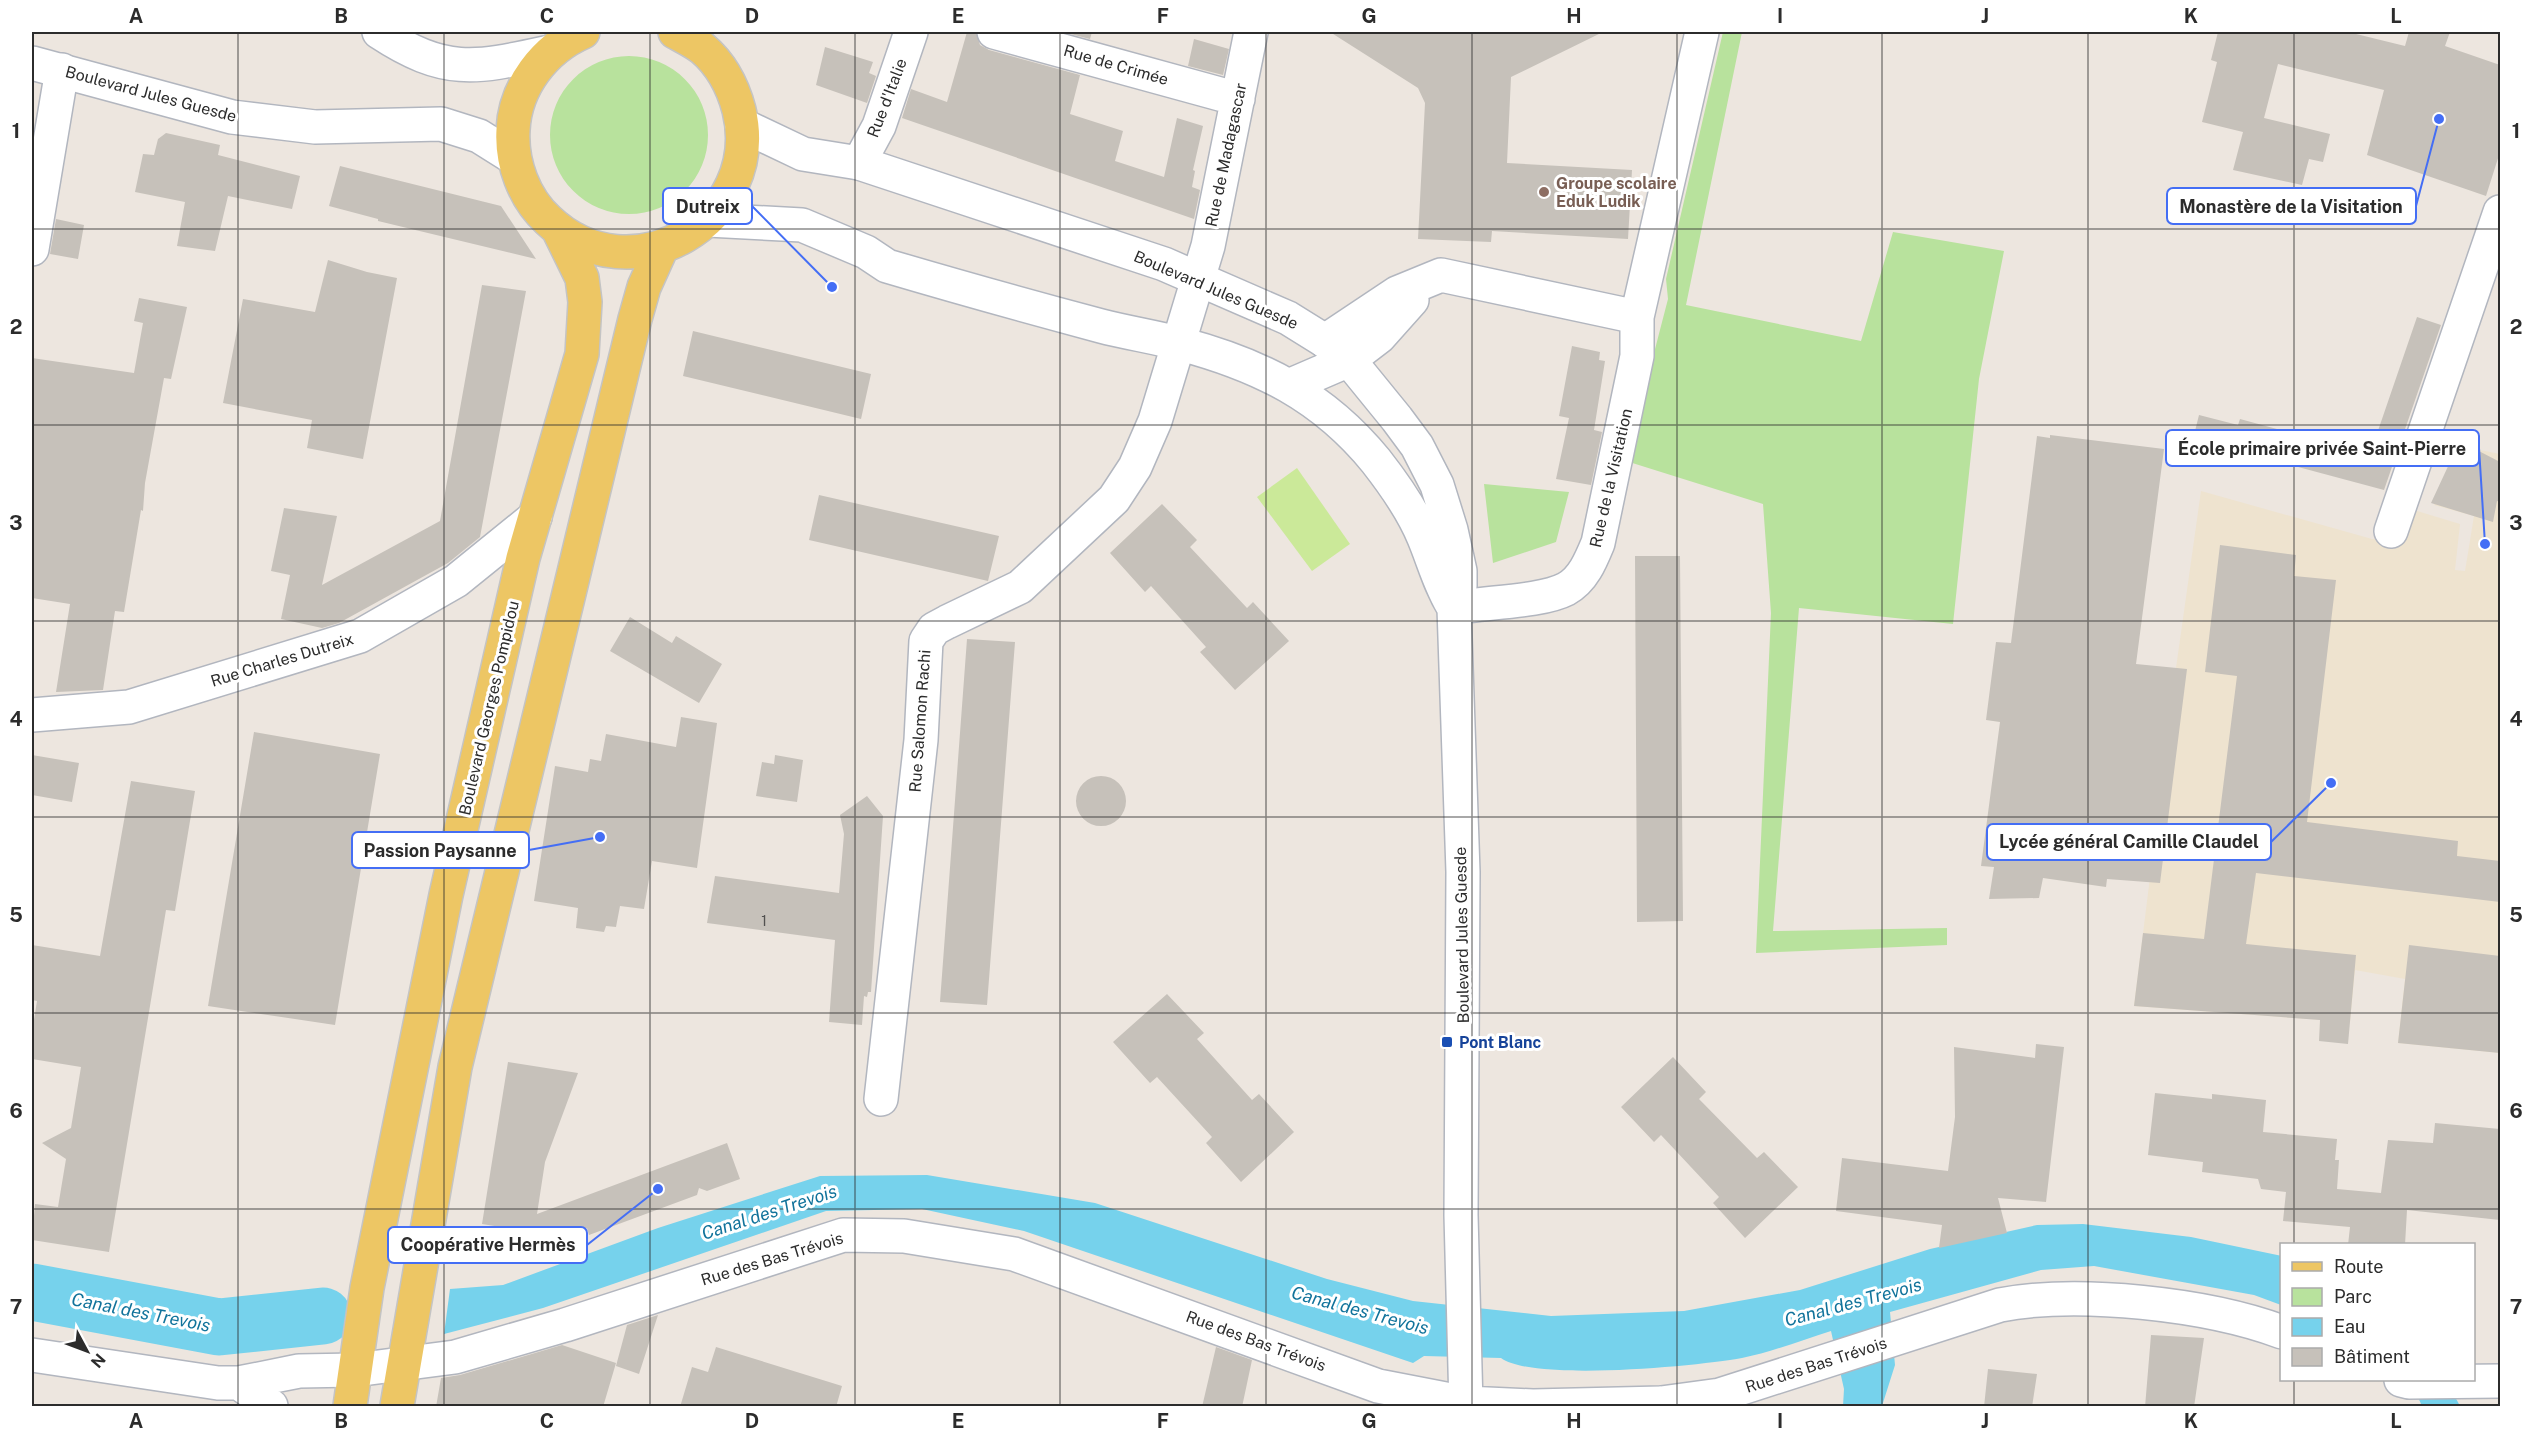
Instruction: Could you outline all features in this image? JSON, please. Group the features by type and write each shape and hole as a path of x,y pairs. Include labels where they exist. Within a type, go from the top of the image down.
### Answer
{"main road":[{"name":"Boulevard Georges Pompidou","path":"583,32 550,52 531,74 519,100 513,129 514,158 526,192 540,212 558,229 581,243 608,251 635,252 662,247 688,236 708,220 729,192 733,182 741,159 742,125 735,95 720,68 690,37"},
{"name":"Boulevard Georges Pompidou","path":"350,1407 367,1288 446,895 524,558 582,354 585,302 582,278 558,229"},
{"path":"397,1407 455,1068 635,319 646,279 662,247"}],"street":[{"path":"379,32 404,48 435,62 486,66 550,52"},
{"name":"Rue d'Italie","path":"859,163 879,126 911,32"},
{"name":"Rue de Crimée","path":"994,32 1238,99"},
{"name":"Rue de Madagascar","path":"1179,343 1208,246 1251,32"},
{"name":"Rue de la Visitation","path":"1454,608 1532,597 1566,589 1585,571 1598,543 1637,356 1637,317 1702,32"},
{"path":"32,249 47,66"},
{"name":"Boulevard Jules Guesde","path":"47,66 232,117 315,128 441,124 479,136 514,158"},
{"name":"Boulevard Jules Guesde","path":"742,125 803,154 859,163 1164,264 1288,318 1337,351 1397,419 1417,447 1437,485 1451,530 1460,571 1454,608 1464,986 1461,1290 1466,1405"},
{"path":"2391,531 2500,212"},
{"name":"Boulevard Jules Guesde","path":"708,220 801,225 866,252 887,266 1135,335 1179,343 1245,363 1291,385 1353,435 1394,485 1424,536 1443,590 1454,608"},
{"path":"1291,385 1337,351 1379,337 1407,304 1441,275 1637,317"},
{"name":"Rue Salomon Rachi","path":"881,1099 921,740 926,641 934,629 1020,587 1114,499 1136,467 1155,421 1179,343"},
{"name":"Rue Charles Dutreix","path":"32,715 129,707 360,636 456,581 535,517"},
{"name":"Rue des Bas Trévois","path":"32,1355 218,1383 239,1383 299,1371 355,1370 455,1357 843,1235 904,1236 1014,1254 1378,1386 1466,1405 1533,1406 1686,1401 1720,1395 2000,1305 2032,1299 2115,1301 2172,1307 2233,1316 2280,1331"},
{"path":"2405,1381 2500,1381"},
{"path":"239,1383 271,1407"}],"shaded area":[{"path":"2457,447 2472,454 2475,449 2500,454 2500,1053 2398,1043 2405,979 2355,970 2350,1022 2134,1006 2176,668 2201,491 2372,539 2394,541 2404,507 2460,524 2455,570 2465,571 2474,516 2434,505"}],"green space":[{"path":"1723,32 1742,32 1686,305 1861,341 1893,232 2004,251 1979,379 1953,624 1799,608 1773,931 1947,928 1947,945 1756,953 1771,613 1763,504 1626,461 1668,299 1666,279"},
{"path":"629,56 659,62 685,79 702,105 708,135 702,165 685,191 659,208 629,214 599,208 573,191 556,165 550,135 556,105 573,79 599,62"},
{"path":"1297,468 1350,544 1312,571 1257,497"},
{"path":"1484,484 1569,492 1556,542 1493,563"}],"water":[{"path":"927,1175 1095,1203 1327,1279 1413,1301 1551,1316 1684,1311 1800,1290 1930,1249 2037,1225 2083,1224 2191,1237 2280,1256 2280,1305 2254,1295 2094,1266 2041,1270 1890,1312 1895,1365 1882,1406 1843,1406 1844,1389 1831,1331 1742,1358 1655,1368 1580,1371 1519,1365 1501,1358 1424,1356 1413,1363 1024,1231 922,1209 826,1211 543,1308 444,1334 450,1289 503,1285 658,1228 820,1176"},
{"path":"2410,1381 2447,1381 2460,1406 2422,1406"}],"building":[{"path":"967,32 976,32 980,45 989,50 1080,75 1070,114 1123,131 1115,161 1164,177 1177,118 1203,126 1193,170 1195,171 1192,187 1200,190 1194,219 902,118 911,89 947,102"},
{"path":"1063,32 1092,32 1090,39"},
{"path":"1330,32 1603,32 1511,77 1507,163 1632,170 1628,239 1492,231 1491,242 1418,239 1425,103 1418,88"},
{"path":"2218,32 2348,32 2405,46 2409,32 2450,32 2445,46 2500,65 2500,152 2486,196 2367,155 2384,90 2278,64 2264,118 2330,134 2323,162 2309,159 2302,185 2233,170 2243,132 2202,122 2217,62 2211,60"},
{"path":"1194,39 1229,49 1223,75 1188,66"},
{"path":"825,47 873,62 869,73 876,76 867,103 816,85"},
{"path":"166,133 220,145 218,155 300,176 292,209 228,196 215,251 177,246 185,202 135,192 143,154 154,155 158,139"},
{"path":"340,166 501,206 536,259 378,221 378,219 329,206"},
{"path":"56,219 84,225 78,259 50,254"},
{"path":"328,260 397,278 363,459 307,448 312,420 223,403 243,299 315,312"},
{"path":"482,285 526,291 480,537 448,563 339,623 322,628 281,619 290,575 271,571 284,508 337,516 322,585 440,521"},
{"path":"139,298 187,307 171,379 164,378 124,612 115,611 103,690 56,692 70,604 32,598 32,358 134,373 143,323 134,321"},
{"path":"2417,317 2441,325 2384,490 2193,439 2199,415 2238,425 2240,419 2370,454"},
{"path":"693,331 871,374 861,419 683,376"},
{"path":"1572,346 1600,352 1599,360 1605,361 1594,430 1602,432 1591,485 1556,479 1569,418 1559,416"},
{"path":"2050,435 2164,449 2136,664 2187,669 2160,883 2107,879 2106,887 2043,878 2039,898 1989,899 1994,867 1981,866 2000,722 1986,720 1996,642 2011,643 2037,436 2050,438"},
{"path":"2457,447 2472,455 2475,449 2500,462 2500,502 2497,501 2493,522 2431,503"},
{"path":"819,495 999,536 988,581 809,540"},
{"path":"1162,504 1197,540 1190,547 1247,608 1253,602 1289,641 1235,690 1200,652 1206,647 1151,586 1145,592 1110,553"},
{"path":"2220,545 2296,555 2294,576 2336,580 2307,822 2458,841 2457,856 2500,861 2500,902 2256,873 2246,944 2356,955 2348,1044 2319,1041 2320,1020 2134,1006 2143,933 2204,939 2237,676 2205,672"},
{"path":"1635,556 1680,556 1683,921 1637,922"},
{"path":"630,617 672,643 676,636 722,664 699,703 610,651"},
{"path":"967,639 1015,642 987,1005 940,1002"},
{"path":"681,717 717,723 697,868 652,861 644,909 620,906 616,927 606,926 604,932 576,928 578,908 534,901 555,766 588,772 590,759 601,761 606,734 676,747"},
{"path":"254,732 380,754 335,1025 208,1006"},
{"path":"32,755 79,763 72,802 32,795"},
{"path":"775,755 803,760 797,802 756,796 762,762 774,764"},
{"path":"1101,776 1119,783 1126,801 1119,819 1101,826 1083,819 1076,801 1083,783"},
{"path":"131,781 195,791 175,911 166,910 109,1252 32,1240 35,1204 58,1207 66,1159 42,1143 71,1128 81,1067 32,1059 32,1032 37,1001 32,1000 32,945 100,956"},
{"path":"867,796 883,816 871,992 868,992 867,997 864,996 862,1025 829,1022 835,940 707,923 715,876 839,893 844,834 840,815"},
{"path":"2409,945 2500,956 2500,1053 2398,1043"},
{"path":"1167,994 1204,1033 1197,1039 1252,1100 1259,1094 1294,1132 1241,1182 1206,1143 1212,1137 1157,1077 1150,1083 1113,1042"},
{"path":"2036,1044 2064,1047 2046,1202 1998,1198 2007,1233 1939,1248 1942,1225 1836,1211 1842,1158 1948,1171 1955,1117 1954,1047 2035,1058"},
{"path":"1673,1057 1706,1092 1699,1099 1757,1158 1764,1152 1798,1187 1745,1238 1713,1203 1719,1197 1661,1135 1654,1142 1621,1107"},
{"path":"508,1062 578,1073 545,1162 537,1214 727,1143 740,1179 707,1191 699,1188 697,1195 589,1235 587,1228 562,1237 482,1224"},
{"path":"2155,1093 2212,1099 2212,1094 2266,1100 2263,1132 2337,1139 2335,1160 2339,1160 2337,1189 2381,1193 2388,1140 2433,1143 2435,1123 2500,1129 2500,1220 2407,1210 2405,1243 2348,1243 2350,1227 2283,1221 2286,1192 2261,1189 2258,1179 2202,1172 2203,1162 2148,1155"},
{"path":"658,1315 639,1374 616,1366 627,1325"},
{"path":"2151,1335 2204,1338 2194,1407 2145,1407"},
{"path":"562,1345 616,1363 603,1407 436,1407 441,1378 460,1375"},
{"path":"716,1347 842,1386 836,1407 680,1407 692,1367 708,1372"},
{"path":"1216,1347 1252,1360 1242,1407 1202,1407"},
{"path":"1988,1369 2037,1374 2032,1407 1984,1407"}],"waterway":[{"name":"Canal des Trevois","path":"32,1292 219,1327 323,1316"}],"place":[{"name":"Monastère de la Visitation","path":"2439,119"},
{"name":"Groupe scolaire Eduk Ludik","path":"1544,192"},
{"name":"Dutreix","path":"832,287"},
{"name":"École primaire privée Saint-Pierre","path":"2485,544"},
{"name":"Lycée général Camille Claudel","path":"2331,783"},
{"name":"Passion Paysanne","path":"600,837"},
{"name":"Pont Blanc","path":"1447,1042"},
{"name":"Coopérative Hermès","path":"658,1189"}]}
